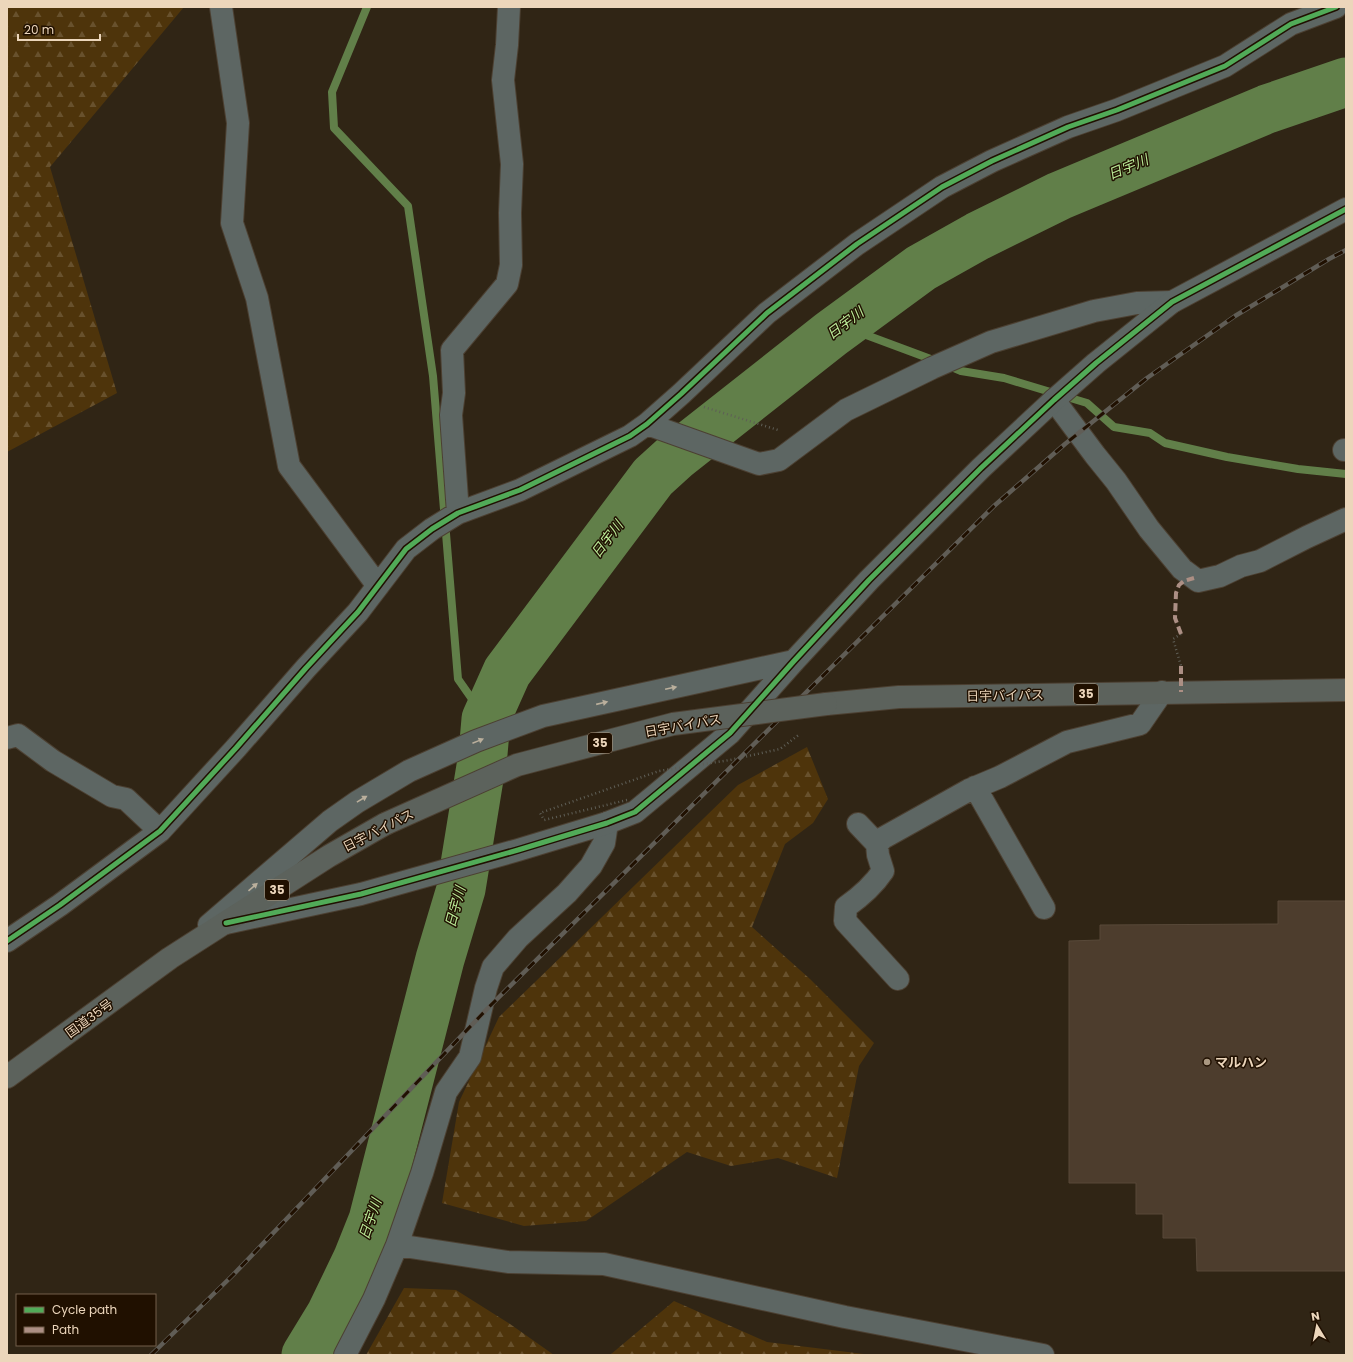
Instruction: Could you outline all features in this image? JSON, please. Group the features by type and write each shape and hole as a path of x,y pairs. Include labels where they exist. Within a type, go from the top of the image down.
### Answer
{"highway":[{"name":"日宇バイパス","path":"170,958 329,856 385,824 517,764 673,724 826,704 899,698 1162,692 1346,690"},
{"name":"国道35号","path":"7,1078 170,958"}],"street":[{"path":"221,7 238,124 232,223 257,298 289,466 378,586"},
{"path":"457,514 451,415 454,393 452,350 507,284 511,265 510,214 512,164 503,80 509,7"},
{"path":"7,941 60,905 160,830 358,612 406,549 432,528 457,514 520,490 653,426 681,394 767,313 857,244 942,187 992,161 1068,126 1117,110 1225,66 1291,24 1336,7"},
{"path":"226,923 361,894 518,850 607,823 635,812 730,733 869,580 982,468 1056,398 1172,302 1346,208"},
{"path":"653,426 759,464 779,460 846,410 932,368 992,342 1094,311 1137,303 1172,302"},
{"path":"1056,398 1078,434 1116,481 1149,529 1182,569 1198,581 1220,576 1241,566 1260,562 1306,537 1346,519"},
{"path":"170,958 330,821 357,802 409,771 476,741 543,716 794,661"},
{"path":"877,844 889,835 975,787 1000,777 1067,742 1140,724 1162,692"},
{"path":"7,738 18,735 53,761 112,796 126,799 160,830"},
{"path":"975,787 1044,908"},
{"path":"345,1355 374,1299 398,1244 422,1173 446,1092 470,1056 486,988 493,967 518,938 567,893 591,866 604,843 607,823"},
{"path":"858,824 877,844 878,855 883,871 875,882 846,907 845,921 898,979"},
{"path":"398,1244 508,1262 604,1264 845,1317 1043,1355"}],"path":[{"path":"701,406 782,431"},
{"path":"1181,634 1173,640 1181,666"},
{"path":"627,800 544,820 540,813 659,771 730,760 780,749 801,733"}],"green space":[{"path":"7,7 184,7 50,167 117,393 7,452"},
{"path":"807,747 828,799 813,823 785,844 752,927 810,979 874,1043 859,1066 837,1178 778,1158 731,1166 687,1152 586,1221 524,1226 442,1203 459,1102 499,1017 738,785"},
{"path":"404,1288 456,1290 510,1324 554,1355 366,1355"},
{"path":"674,1301 767,1342 872,1355 610,1355"}],"building":[{"name":"マルハン","path":"1278,901 1346,901 1346,1271 1197,1271 1196,1238 1163,1238 1163,1214 1136,1214 1136,1183 1069,1183 1069,941 1100,940 1100,925 1278,924"}],"waterway":[{"path":"367,7 332,92 334,128 408,206 433,376 458,679 486,719"},
{"name":"日宇川","path":"306,1355 331,1314 357,1260 373,1220 440,959 461,889 483,754 486,719 507,672 653,477 675,457 831,334 921,268 978,236 1059,196 1267,109 1346,82"},
{"path":"842,326 936,361"},
{"path":"947,365 961,371 1004,378 1087,403 1114,427 1150,433 1165,443 1227,457 1298,469 1346,474"}],"railway":[{"path":"151,1355 233,1275 487,1009 994,506 1065,444 1147,378 1235,316 1346,250"}],"marked path":[{"path":"1181,634 1175,618 1176,593 1179,585 1184,581 1194,578"},
{"path":"1181,666 1181,692"}],"cycle path":[{"path":"7,941 60,905 160,831 358,612 406,549 432,529 458,513 520,490 630,436 647,424 681,394 767,313 857,244 942,187 992,161 1068,127 1117,110 1225,66 1291,24 1336,7"},
{"path":"226,923 361,894 518,850 607,823 635,812 730,733 869,580 981,468 1096,363 1172,302 1346,209"}],"place":[{"name":"マルハン","path":"1207,1062"}]}
